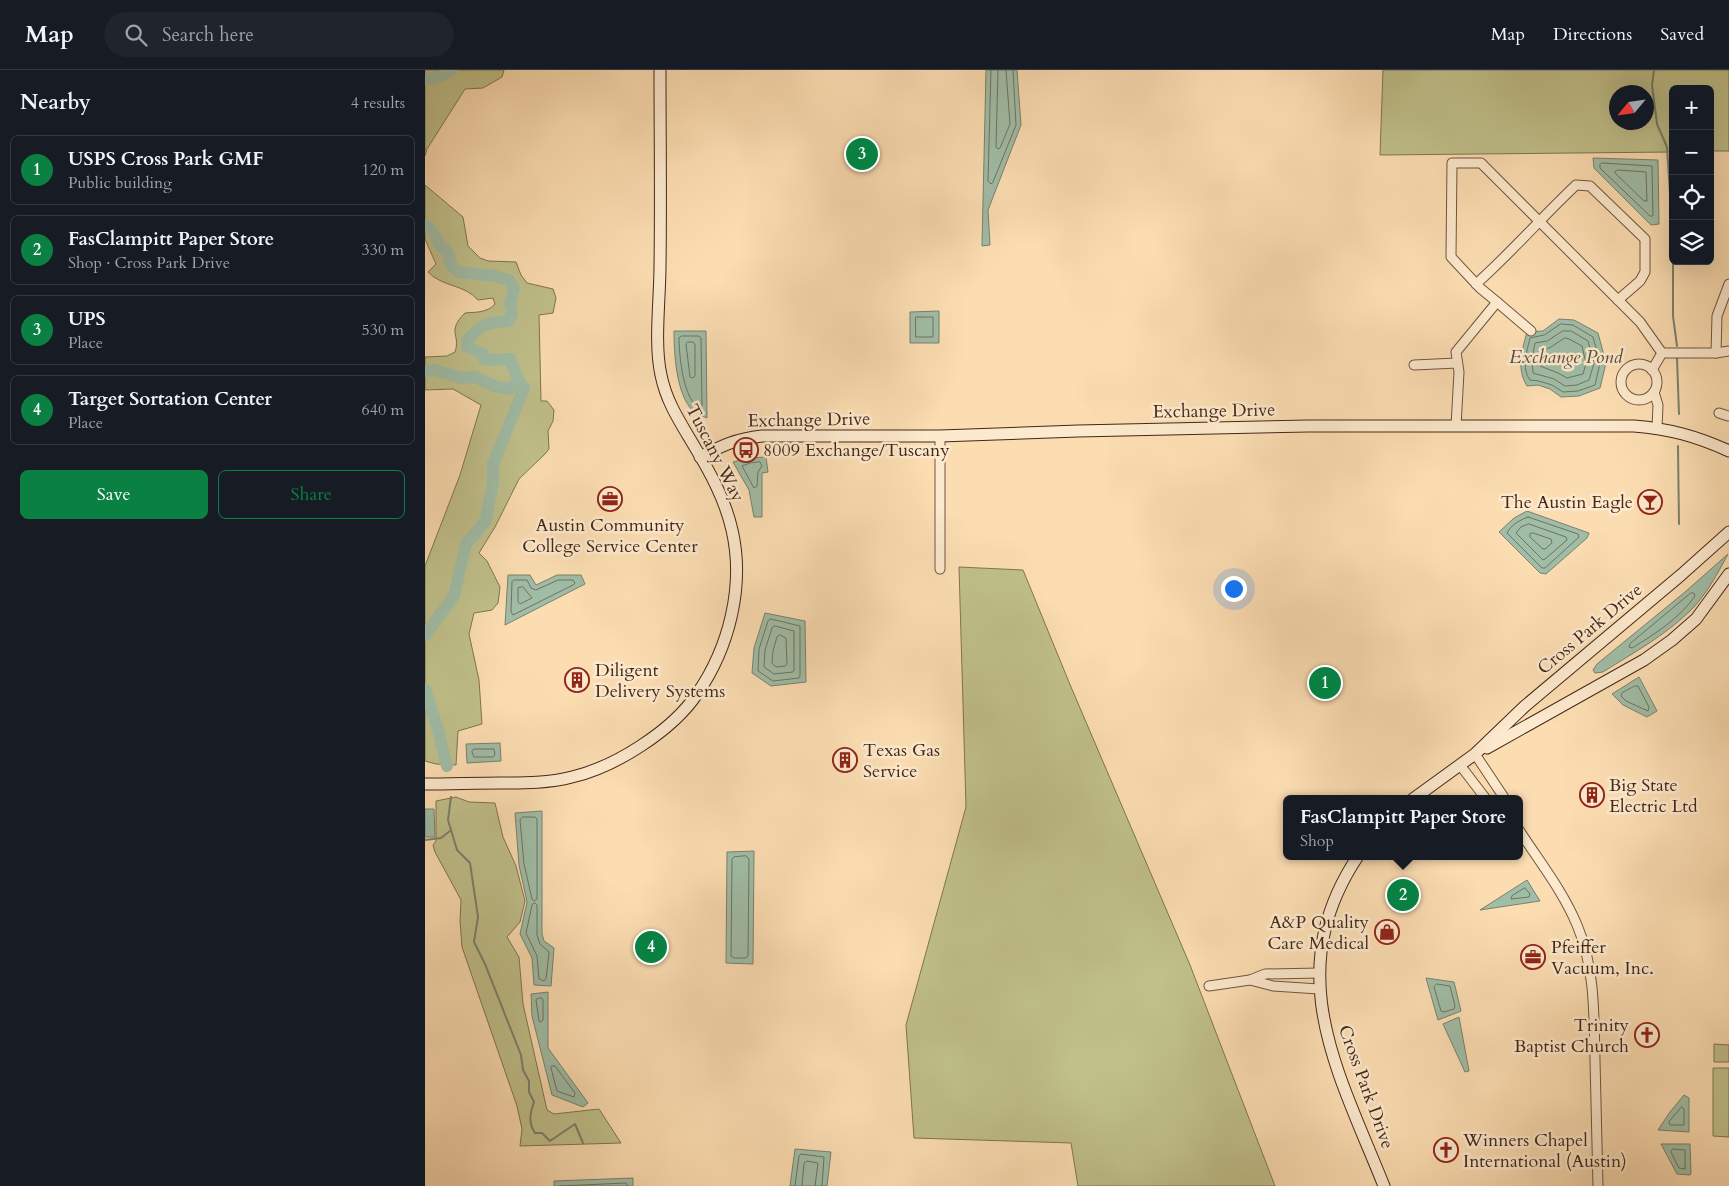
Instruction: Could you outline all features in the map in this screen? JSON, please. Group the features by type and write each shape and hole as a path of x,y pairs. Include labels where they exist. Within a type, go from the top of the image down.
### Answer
{"street":[{"name":"Tuscany Way","path":"425,784 548,783 575,777 601,768 643,745 680,715 697,695 713,667 731,621 737,566 733,532 717,485 679,422 666,395 660,374 660,70"},
{"path":"1531,331 1476,284 1451,257 1452,164 1481,163 1640,322 1662,353"},
{"path":"1476,284 1576,185 1590,186 1645,238 1645,272 1640,281 1618,300"},
{"path":"1716,353 1717,316 1729,284"},
{"path":"1456,426 1459,372 1456,352 1497,302"},
{"path":"1662,353 1716,353 1729,351"},
{"path":"1652,370 1662,353"},
{"path":"1414,365 1457,363"},
{"path":"1654,392 1644,400 1632,399 1623,391 1621,385 1624,372 1634,365 1644,365 1652,370 1657,381 1654,392 1658,405 1657,428"},
{"name":"Exchange Drive","path":"700,457 725,443 761,436 940,436 1087,430 1308,426 1634,426 1657,428 1698,437 1729,451"},
{"path":"940,436 940,569"},
{"name":"Cross Park Drive","path":"1419,795 1475,754 1525,706 1681,575 1729,532"},
{"name":"Cross Park Drive","path":"1475,754 1644,660 1672,640 1696,619 1729,574"},
{"path":"1475,754 1502,795"},
{"path":"1461,765 1483,795"},
{"path":"1523,836 1564,898 1577,924 1585,948 1591,977 1594,1016 1597,1186"},
{"name":"Cross Park Drive","path":"1356,860 1340,888 1331,910 1323,939 1319,989 1325,1028 1333,1056 1384,1186"},
{"path":"1209,986 1249,980 1265,974 1320,973"},
{"path":"1249,980 1273,986 1319,989"}],"green space":[{"path":"425,70 504,70 502,77 483,88 465,89 427,149 425,156"},
{"path":"1383,70 1729,70 1729,151 1714,151 1714,85 1669,85 1669,152 1380,155"},
{"path":"425,185 463,217 468,246 480,258 488,261 516,262 521,275 527,283 553,289 556,298 553,313 539,315 541,401 547,401 554,410 553,421 548,431 549,449 519,479 495,527 479,553 487,561 500,587 498,603 492,610 474,613 469,634 479,680 482,724 458,731 456,765 436,764 425,761 425,566 460,475 481,405 453,389 425,390 425,357 447,356 455,352 455,329 459,319 465,313 485,311 495,304 493,298 478,300 466,291 434,277 428,272 436,264 425,239"},
{"path":"959,567 1023,570 1190,965 1275,1186 1078,1186 1071,1143 914,1138 906,1025 966,807"},
{"path":"456,797 469,802 495,803 503,837 516,866 525,901 520,922 507,937 519,957 523,1004 547,1110 554,1114 599,1109 621,1143 520,1146 522,1129 517,1106 462,947 461,900 433,845 436,841 436,801"},
{"path":"1714,1044 1729,1045 1729,1062 1714,1062"},
{"path":"1713,1068 1729,1068 1729,1137 1713,1136"}],"water":[{"path":"986,70 1017,70 1021,125 988,210 990,245 982,246"},
{"path":"1593,158 1658,160 1659,224 1651,225 1594,168"},
{"path":"939,311 939,343 910,343 910,312"},
{"name":"Exchange Pond","path":"1559,319 1574,320 1598,333 1606,363 1600,388 1579,396 1561,397 1550,389 1538,385 1527,386 1521,366 1527,332 1543,331"},
{"path":"674,331 706,331 707,418 693,411 687,404 683,394 677,373"},
{"path":"766,457 768,472 762,473 762,517 754,517 749,490 733,462 749,458"},
{"path":"1527,511 1589,533 1587,538 1546,574 1540,573 1499,532 1514,518"},
{"path":"1728,554 1706,592 1679,621 1648,644 1603,672 1595,673 1593,670 1597,664"},
{"path":"508,575 530,575 536,585 557,575 581,575 585,584 505,625"},
{"path":"765,613 805,621 806,682 771,686 752,673 754,648"},
{"path":"1639,677 1657,711 1647,717 1623,705 1612,694"},
{"path":"500,743 501,761 467,763 466,744"},
{"path":"425,809 434,809 435,837 425,837"},
{"path":"542,811 542,934 544,941 554,948 551,986 534,985 532,958 520,934 527,902 519,865 515,813"},
{"path":"754,851 753,964 726,963 727,852"},
{"path":"1527,880 1540,901 1480,910"},
{"path":"1426,978 1454,982 1461,1011 1438,1020"},
{"path":"548,992 548,1048 588,1103 583,1107 552,1095 532,1016 531,994"},
{"path":"1459,1017 1469,1071 1465,1072 1443,1024"},
{"path":"1684,1095 1689,1098 1689,1132 1658,1130 1670,1112"},
{"path":"1661,1144 1690,1144 1690,1175 1677,1174"},
{"path":"795,1149 831,1152 827,1186 790,1186"},
{"path":"633,1178 633,1186 554,1186 554,1181"}],"waterway":[{"path":"425,80 441,76 452,70"},
{"path":"1654,70 1652,85 1657,124 1667,147 1672,220"},
{"path":"425,225 433,232 440,246 445,249 449,255 450,264 458,272 494,276 509,280 514,288 510,304 512,315 508,321 489,323 476,331 467,340 467,346 483,354 484,359 510,359 519,382 524,388 493,464 493,484 485,522 466,544 454,596 425,635"},
{"path":"1673,265 1673,316 1677,346"},
{"path":"1677,358 1679,414"},
{"path":"425,371 434,370 462,378 475,377 494,386 509,389 519,382"},
{"path":"1678,446 1679,524"},
{"path":"425,689 447,766"},
{"path":"451,797 448,820 457,850 470,863 478,917 474,942 485,964 521,1055 523,1070 529,1081 529,1092 534,1102 531,1125 535,1133 542,1133 550,1141 575,1124 583,1143"},
{"path":"425,840 441,838 450,831"}],"place":[{"name":"UPS","path":"862,154"},
{"name":"8009 Exchange/Tuscany","path":"746,450"},
{"name":"Austin Community College Service Center","path":"610,499"},
{"name":"The Austin Eagle","path":"1650,502"},
{"name":"Diligent Delivery Systems","path":"577,680"},
{"name":"USPS Cross Park GMF","path":"1325,683"},
{"name":"Texas Gas Service","path":"845,760"},
{"name":"Big State Electric Ltd","path":"1592,795"},
{"name":"FasClampitt Paper Store","path":"1403,895"},
{"name":"A&P Quality Care Medical","path":"1387,932"},
{"name":"Target Sortation Center","path":"651,947"},
{"name":"Pfeiffer Vacuum, Inc.","path":"1533,957"},
{"name":"Trinity Baptist Church","path":"1647,1035"},
{"name":"Winners Chapel International (Austin)","path":"1446,1150"}]}
